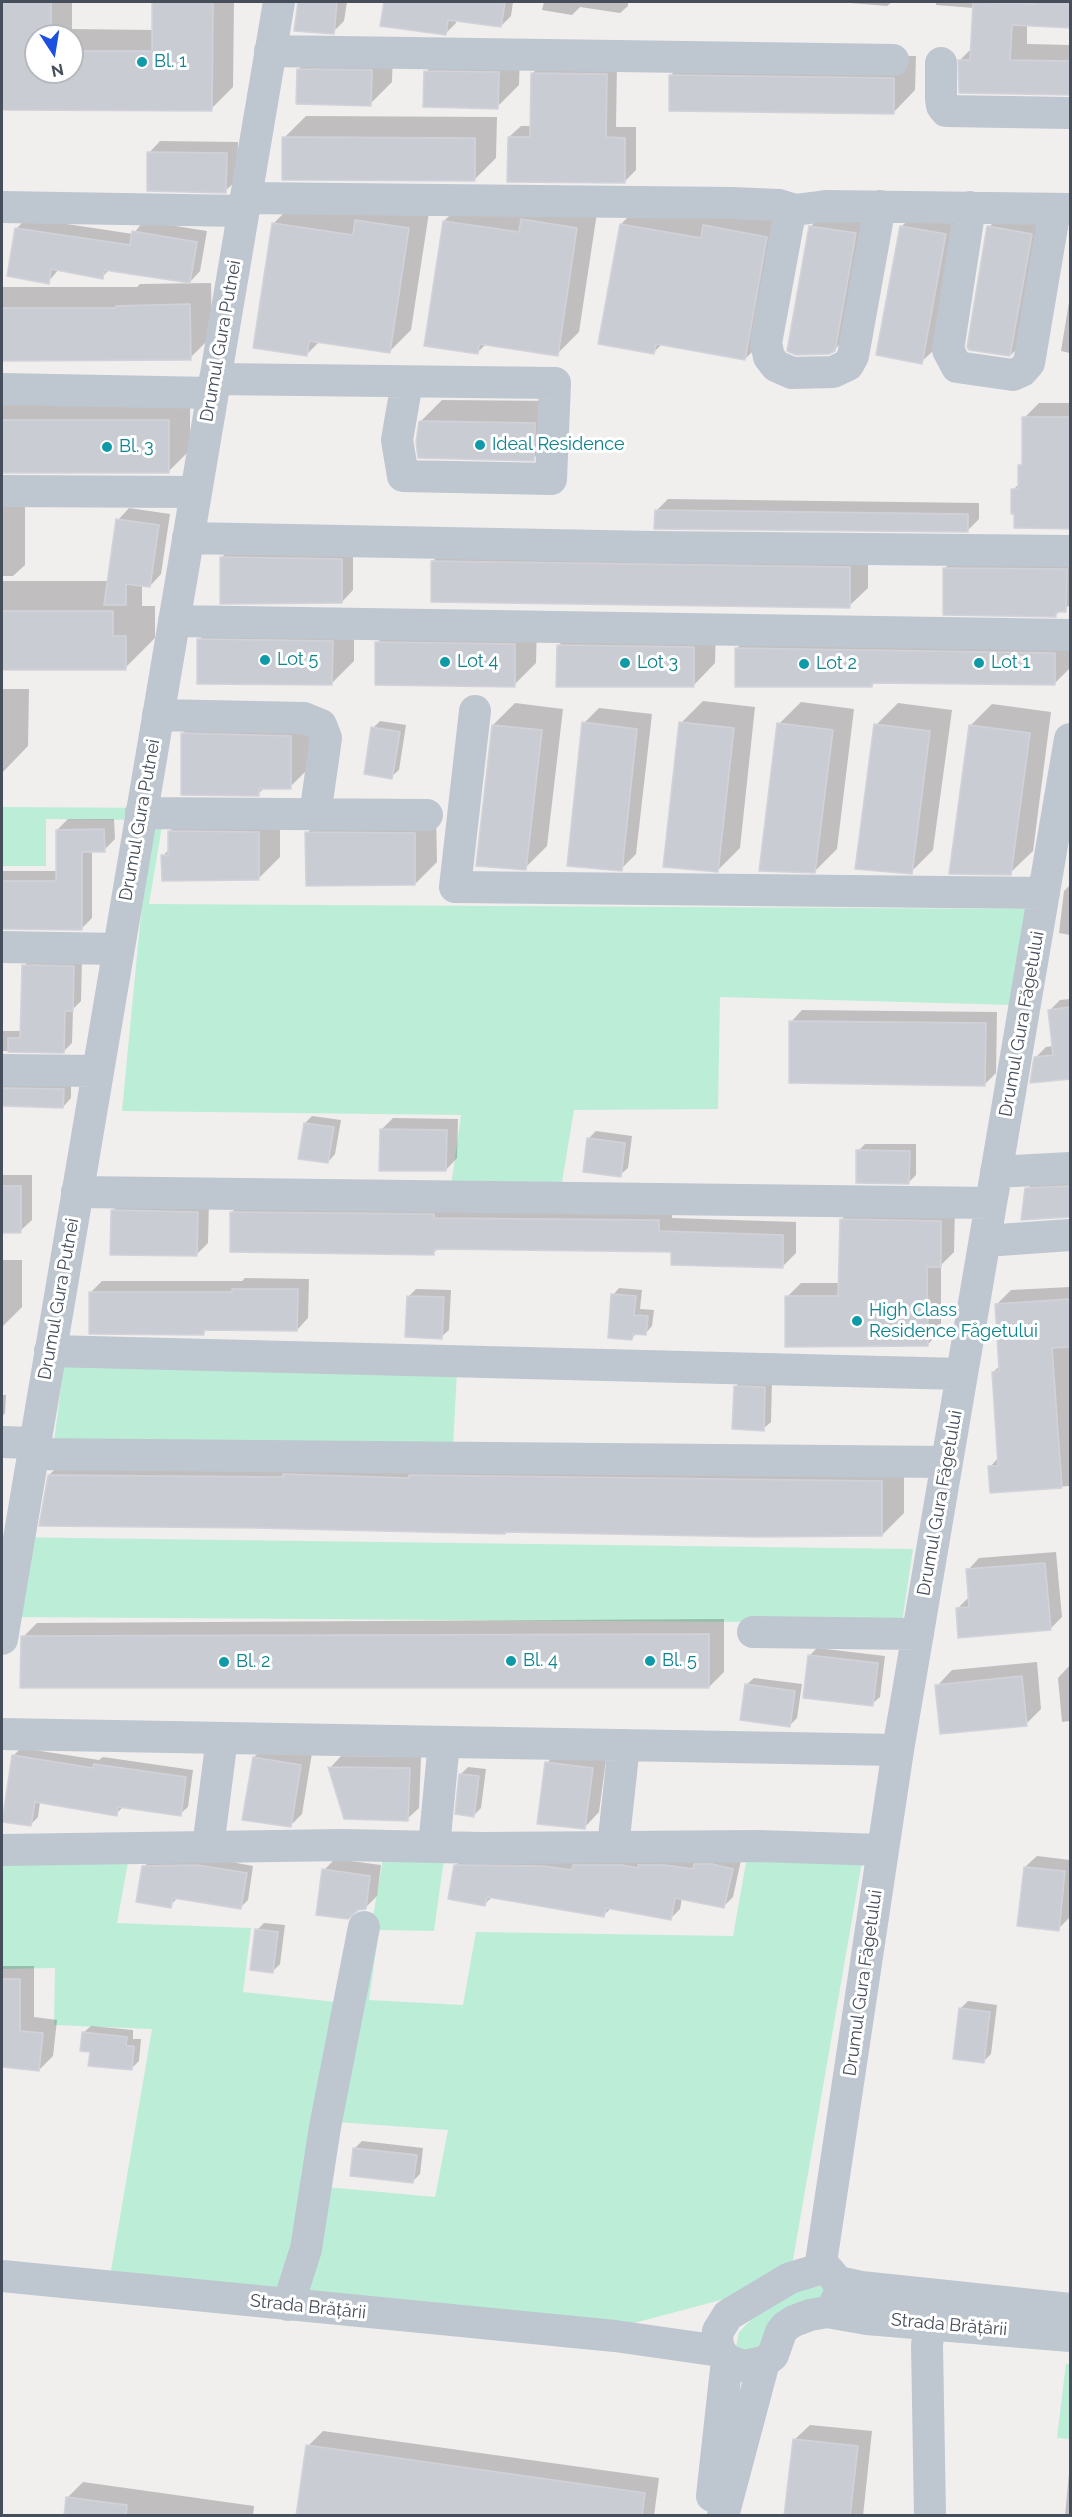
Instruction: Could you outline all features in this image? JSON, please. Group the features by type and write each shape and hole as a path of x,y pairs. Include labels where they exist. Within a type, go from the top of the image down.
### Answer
{"street":[{"name":"Drumul Gura Putnei","path":"2,1639 279,2"},
{"path":"270,51 893,60"},
{"path":"941,63 941,99 946,111 1071,113"},
{"path":"2,207 732,203 779,205 795,210 826,206 970,207 1063,209 1029,363 1022,371 1013,375 957,367 948,350 970,207"},
{"path":"795,210 789,218 766,343 769,357 776,366 792,372 832,372 848,365 853,356 880,206"},
{"path":"2,389 407,382 555,383 550,480 403,476 397,441 407,382"},
{"path":"2,491 196,492"},
{"path":"188,538 641,547 1071,551"},
{"path":"174,621 1071,635"},
{"path":"475,711 455,887 1044,893"},
{"path":"158,715 304,718 321,725 326,738 315,815"},
{"name":"Drumul Gura Făgetului","path":"827,2312 837,2302 840,2293 829,2275 882,1850 1044,893 1062,843 1071,739"},
{"path":"141,813 427,815"},
{"path":"2,947 118,949"},
{"path":"2,1070 98,1071"},
{"path":"996,1172 1071,1168"},
{"path":"77,1192 991,1203"},
{"path":"985,1241 1071,1235"},
{"path":"50,1351 962,1374"},
{"path":"2,1442 34,1448 947,1462"},
{"path":"753,1632 918,1634"},
{"path":"2,1734 898,1750"},
{"path":"208,1847 222,1738"},
{"path":"434,1847 444,1742"},
{"path":"613,1847 624,1745"},
{"path":"2,1850 208,1847 758,1846 882,1850"},
{"path":"288,2305 306,2249 325,2127 364,1927"},
{"path":"709,2516 723,2344 744,2304 802,2273 829,2275"},
{"name":"Strada Brățării","path":"829,2275 861,2287 1071,2309"},
{"name":"Strada Brățării","path":"2,2277 615,2336 723,2344 743,2366 764,2362"},
{"path":"723,2516 764,2362 773,2355 786,2326 810,2314 827,2312"},
{"name":"Strada Brățării","path":"827,2312 867,2319 1071,2336"},
{"path":"930,2324 927,2345 930,2516"}],"green space":[{"path":"2,807 165,808 149,904 1029,909 1013,1005 720,997 718,1109 574,1110 561,1188 451,1186 461,1115 122,1111 150,820 46,819 46,866 2,866"},
{"path":"64,1361 457,1371 453,1448 54,1443"},
{"path":"2,1537 913,1549 902,1623 12,1617 2,1580"},
{"path":"2,1855 129,1857 117,1923 251,1928 243,1992 336,2002 305,2185 435,2197 448,2130 337,2122 383,1859 444,1859 434,1931 379,1930 369,2000 463,2005 476,1932 733,1936 747,1857 863,1856 793,2260 779,2272 732,2297 623,2326 109,2282 152,2029 54,2025 55,1968 2,1969"},
{"path":"822,2286 828,2296 759,2355 736,2347 739,2332 759,2312 786,2296 811,2287"},
{"path":"1066,2363 1070,2365 1070,2439 1057,2438"}],"building":[{"name":"Bl. 1","path":"2,2 51,2 51,24 24,24 24,84 84,84 84,51 152,51 152,2 213,2 212,111 2,110"},
{"path":"298,2 337,2 334,34 294,31"},
{"path":"384,2 505,2 501,27 448,20 446,35 380,26"},
{"path":"973,2 1036,4 1036,2 1071,2 1071,28 1012,25 1010,60 1071,61 1071,95 959,93 958,60 970,60"},
{"path":"297,69 372,70 371,106 296,104"},
{"path":"424,71 499,72 498,109 423,107"},
{"path":"531,73 607,74 606,137 625,138 625,183 507,182 508,137 530,137"},
{"path":"669,75 894,78 894,114 669,111"},
{"path":"282,137 475,138 475,181 282,180"},
{"path":"147,152 227,153 226,193 147,191"},
{"path":"521,219 577,228 558,356 479,344 478,354 424,346 443,221 519,232"},
{"path":"355,220 409,228 390,353 309,341 307,356 253,348 272,223 353,235"},
{"path":"620,224 701,238 703,225 767,237 745,360 656,344 654,354 598,344"},
{"path":"809,226 856,233 835,351 829,354 796,355 787,351"},
{"path":"900,226 946,234 922,364 876,355"},
{"path":"987,226 1032,234 1010,356 969,350 967,347"},
{"path":"15,228 130,245 132,231 197,242 190,283 104,270 103,279 51,269 49,284 7,276"},
{"path":"190,304 191,360 2,361 2,308 116,308 116,306"},
{"path":"1022,417 1071,417 1071,529 1014,528 1014,514 1011,514 1011,489 1018,489 1018,465 1022,465"},
{"name":"Bl. 3","path":"2,420 169,420 169,473 2,473"},
{"name":"Ideal Residence","path":"419,421 535,423 534,461 418,458 416,442"},
{"path":"655,510 968,514 968,532 654,529"},
{"path":"116,519 159,525 150,587 126,584 126,605 104,605"},
{"path":"220,557 342,559 342,603 220,604"},
{"path":"431,561 850,567 850,608 431,602"},
{"path":"943,568 1067,569 1066,612 1056,612 1056,617 943,615"},
{"path":"2,611 113,611 113,636 126,636 126,670 2,670"},
{"name":"Lot 5","path":"197,639 333,641 332,685 197,684"},
{"name":"Lot 4","path":"375,642 515,644 515,687 375,685"},
{"name":"Lot 3","path":"557,645 694,647 694,687 556,687"},
{"path":"735,648 1055,653 1055,685 872,683 872,687 735,687"},
{"path":"582,722 637,729 622,871 567,866"},
{"path":"679,722 734,728 718,872 663,867"},
{"path":"777,723 833,730 815,873 759,871"},
{"path":"874,724 930,731 912,874 855,869"},
{"path":"492,725 542,730 526,870 476,866"},
{"path":"969,725 1030,733 1011,875 949,874"},
{"path":"371,727 400,732 392,779 364,774"},
{"path":"181,733 291,736 291,789 259,789 259,796 181,795"},
{"path":"104,829 105,852 82,852 82,930 2,929 2,881 56,881 56,830"},
{"path":"168,831 259,832 259,880 162,881 161,855 168,855"},
{"path":"305,832 415,833 415,885 306,886"},
{"path":"22,965 74,966 73,1011 65,1011 64,1053 8,1052 8,1038 20,1038"},
{"path":"1071,1007 1071,1079 1030,1083 1034,1057 1053,1055 1048,1010"},
{"path":"789,1021 986,1023 985,1086 789,1083"},
{"path":"2,1088 64,1089 63,1108 2,1106"},
{"path":"304,1123 334,1127 328,1163 298,1159"},
{"path":"380,1129 447,1130 446,1171 379,1171"},
{"path":"587,1138 625,1143 621,1177 583,1172"},
{"path":"856,1150 910,1151 909,1184 856,1183"},
{"path":"2,1186 21,1186 21,1233 2,1233"},
{"path":"1071,1186 1071,1217 1021,1220 1025,1188"},
{"path":"111,1210 198,1212 197,1256 110,1255"},
{"path":"230,1212 434,1214 434,1218 659,1220 659,1231 783,1235 783,1268 671,1265 671,1252 434,1249 434,1255 230,1252"},
{"path":"840,1219 941,1221 941,1267 927,1267 928,1346 785,1347 785,1296 838,1296"},
{"path":"232,1289 298,1289 297,1331 204,1330 204,1335 89,1334 89,1292 232,1292"},
{"path":"611,1294 636,1296 634,1315 648,1316 646,1335 633,1334 632,1340 608,1338"},
{"path":"407,1296 444,1297 442,1339 405,1337"},
{"path":"1071,1299 1071,1347 1052,1348 1062,1488 990,1493 988,1466 998,1466 992,1372 999,1371 995,1304"},
{"path":"734,1386 765,1387 764,1431 732,1429"},
{"path":"283,1474 409,1478 409,1475 882,1481 882,1536 757,1537 39,1526 48,1475 283,1477"},
{"path":"1045,1563 1051,1630 958,1638 956,1608 969,1607 966,1569"},
{"path":"709,1634 709,1688 20,1688 21,1636"},
{"path":"808,1655 878,1663 873,1706 803,1698"},
{"path":"1022,1676 1027,1726 940,1734 935,1685"},
{"path":"745,1684 795,1691 790,1727 740,1720"},
{"path":"12,1755 93,1768 94,1764 186,1777 181,1816 118,1807 117,1816 35,1802 31,1826 2,1822"},
{"path":"253,1757 301,1765 291,1827 242,1820"},
{"path":"545,1762 593,1768 585,1829 537,1824"},
{"path":"328,1767 410,1768 408,1821 344,1819"},
{"path":"459,1774 479,1776 474,1817 455,1814"},
{"path":"694,1864 712,1864 733,1869 724,1908 675,1898 671,1920 606,1908 604,1917 487,1897 485,1906 448,1899 454,1865 543,1866 572,1870 573,1865 622,1865 638,1868 638,1865 665,1865 693,1869"},
{"path":"197,1865 247,1873 241,1909 173,1898 171,1908 136,1902 142,1866"},
{"path":"1024,1867 1065,1871 1059,1931 1017,1926"},
{"path":"322,1869 370,1876 366,1909 358,1910 348,1919 316,1915"},
{"path":"255,1929 278,1932 273,1973 250,1970"},
{"path":"2,1979 20,1979 20,2031 43,2033 39,2071 2,2067"},
{"path":"959,2008 990,2012 984,2063 953,2059"},
{"path":"82,2032 127,2037 126,2046 134,2046 132,2070 88,2066 90,2052 80,2051"},
{"path":"353,2148 417,2155 413,2183 350,2176"},
{"path":"793,2439 858,2446 850,2516 784,2516"},
{"path":"306,2445 645,2493 642,2516 296,2516"},
{"path":"66,2497 127,2505 126,2516 64,2516"}],"place":[{"name":"Bl. 1","path":"142,62"},
{"name":"Ideal Residence","path":"480,445"},
{"name":"Bl. 3","path":"107,447"},
{"name":"Lot 5","path":"265,660"},
{"name":"Lot 4","path":"445,662"},
{"name":"Lot 3","path":"625,663"},
{"name":"Lot 1","path":"979,663"},
{"name":"Lot 2","path":"804,664"},
{"name":"High Class Residence Făgetului","path":"857,1321"},
{"name":"Bl. 4","path":"511,1661"},
{"name":"Bl. 5","path":"650,1661"},
{"name":"Bl. 2","path":"224,1662"}]}
